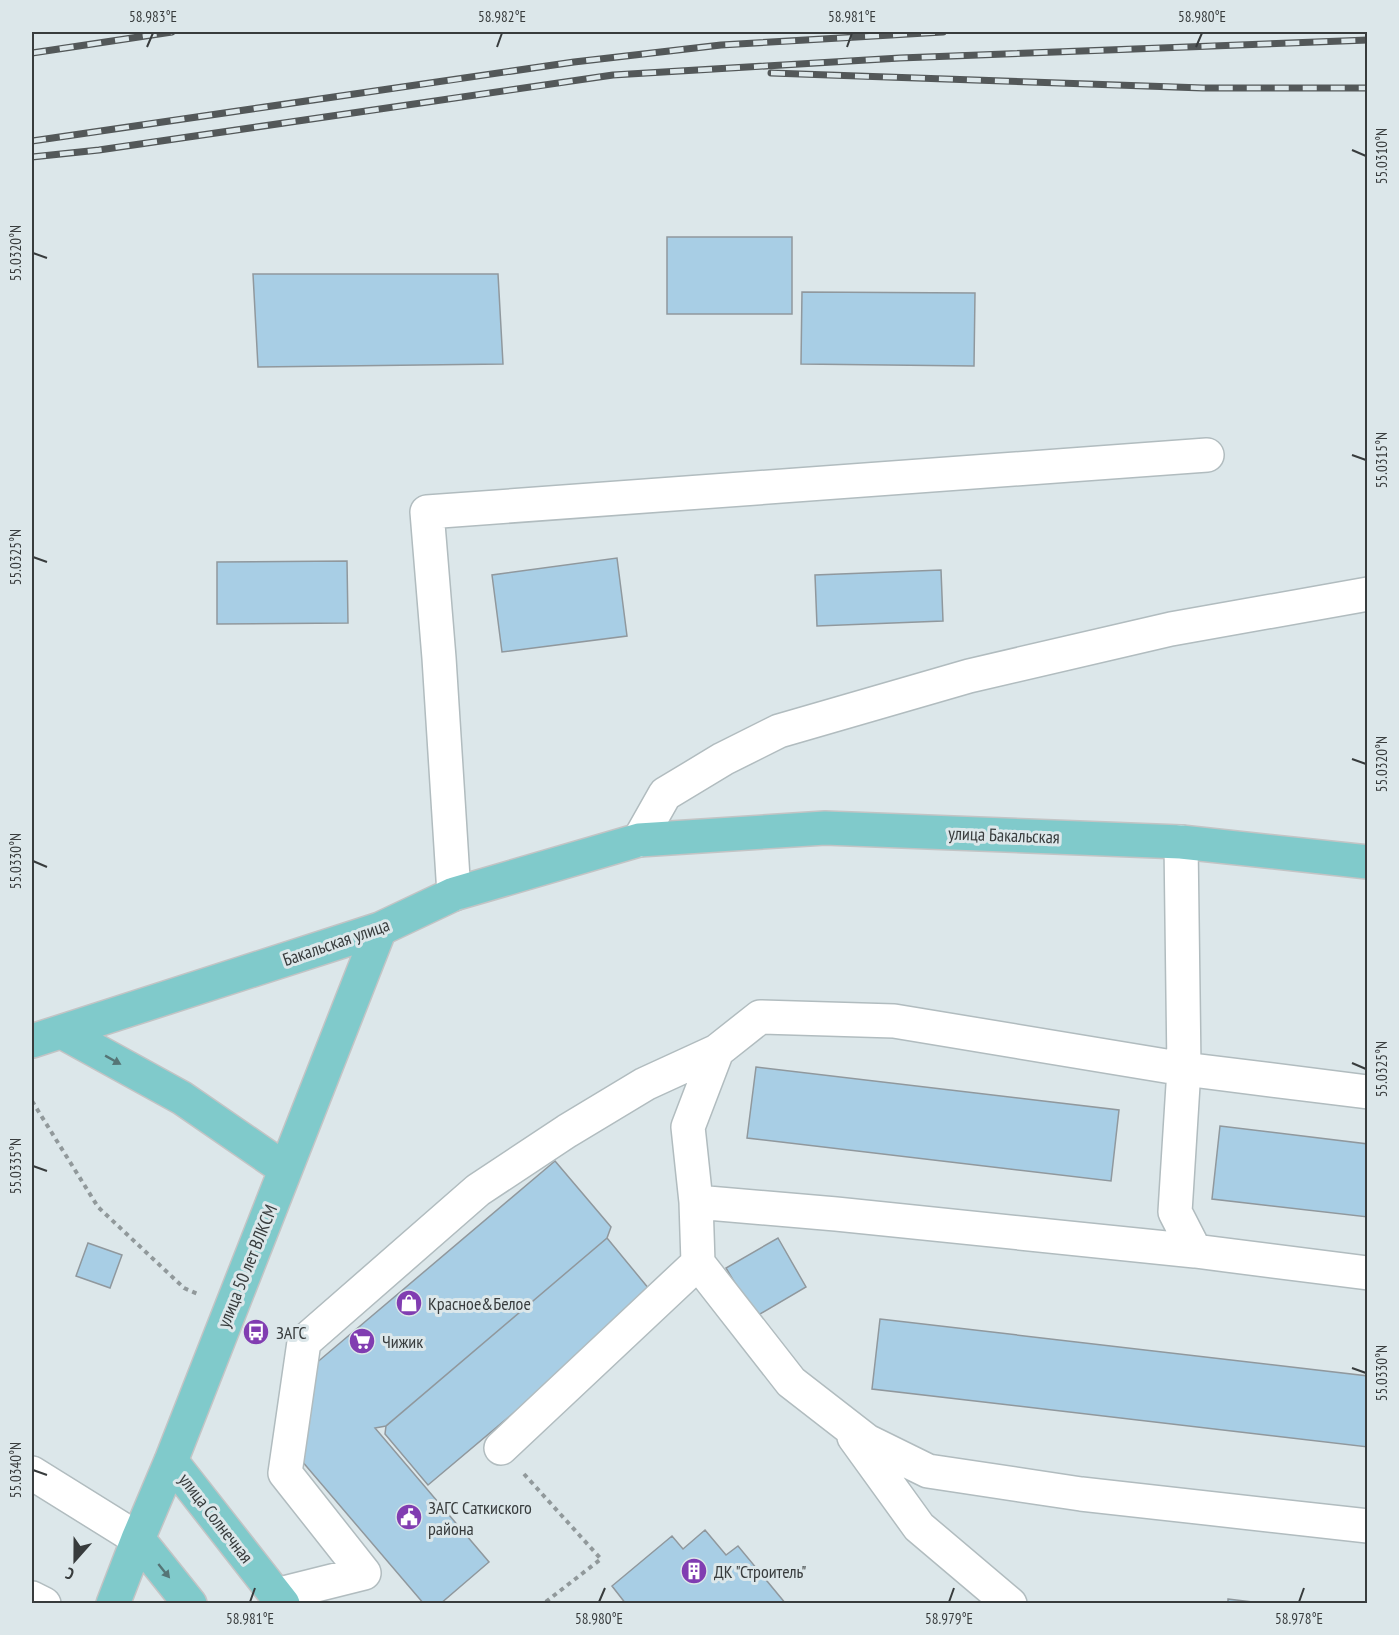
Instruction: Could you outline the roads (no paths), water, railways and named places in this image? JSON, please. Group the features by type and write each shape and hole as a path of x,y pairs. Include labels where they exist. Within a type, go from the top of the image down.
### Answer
{"main road":[{"name":"улица Бакальская","path":"639,840 825,828 1181,842 1368,862"},
{"name":"Бакальская улица","path":"46,1037 380,929 454,894 639,840"},
{"name":"улица 50 лет ВЛКСМ","path":"113,1604 380,929"},
{"path":"46,1037 182,1098 285,1169"},
{"name":"улица Солнечная","path":"171,1461 279,1599"},
{"path":"138,1539 190,1604"}],"lane":[{"path":"454,894 427,512 1207,455"},
{"path":"639,840 665,794 723,759 779,731 969,676 1171,629 1368,594"},
{"path":"1181,842 1184,1069 1175,1212 1195,1251"},
{"path":"279,1599 364,1573 285,1473 304,1342 478,1190 567,1131 645,1084 717,1051 760,1017 894,1020 1184,1069 1368,1092"},
{"path":"717,1051 688,1127 696,1202 698,1263 791,1382 867,1441 928,1471 1081,1494 1368,1526"},
{"path":"696,1202 1195,1251 1368,1273"},
{"path":"501,1448 698,1263"},
{"path":"845,1424 919,1527 1010,1604"},
{"path":"32,1473 138,1539"},
{"path":"32,1598 44,1604"}],"railway":[{"path":"32,53 172,32"},
{"path":"32,141 574,62 721,45 943,32"},
{"path":"32,157 99,150 613,75 900,58 1368,40"},
{"path":"771,73 1203,88 1368,88"}],"place":[{"name":"Красное&Белое","path":"409,1303"},
{"name":"ЗАГС","path":"256,1332"},
{"name":"Чижик","path":"362,1341"},
{"name":"ЗАГС Саткиского района","path":"409,1517"},
{"name":"ДК \"Строитель\"","path":"694,1571"}]}
